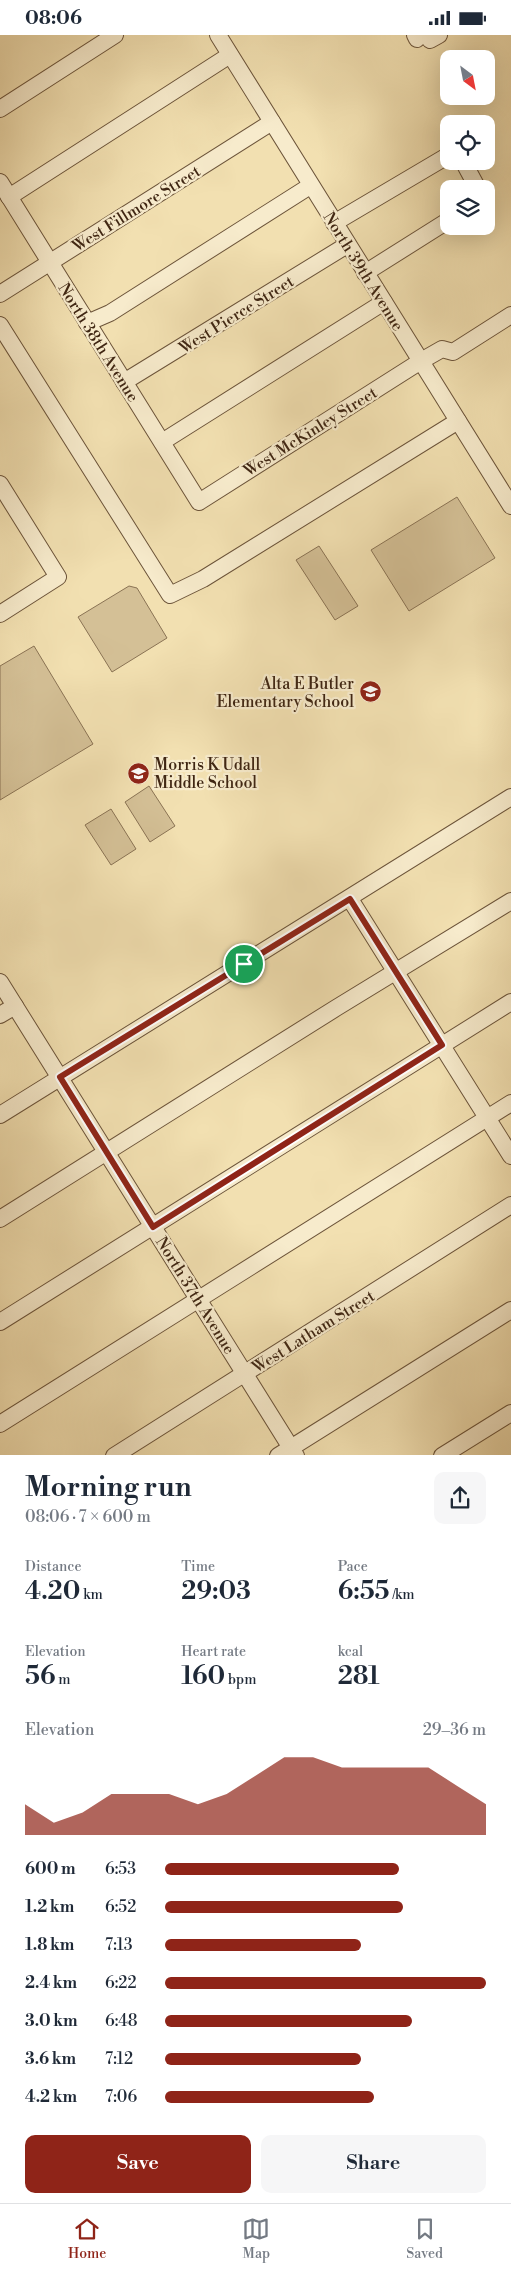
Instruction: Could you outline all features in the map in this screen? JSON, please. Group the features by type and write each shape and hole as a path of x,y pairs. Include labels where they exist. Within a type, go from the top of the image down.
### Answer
{"street":[{"path":"0,109 115,35"},
{"name":"North 39th Avenue","path":"218,35 310,186 511,506"},
{"path":"9,197 230,55"},
{"name":"West Fillmore Street","path":"0,294 272,122"},
{"path":"334,223 440,160"},
{"name":"North 38th Avenue","path":"0,182 198,502"},
{"path":"88,323 118,308 310,186"},
{"path":"365,273 440,226"},
{"name":"West Pierce Street","path":"124,383 347,245"},
{"path":"162,442 384,302"},
{"name":"West McKinley Street","path":"198,502 421,361 442,349 453,351 511,315"},
{"path":"0,325 170,595 203,579 458,421"},
{"path":"0,484 58,577 0,614"},
{"path":"0,1115 350,899 511,797"},
{"path":"350,899 511,1156"},
{"path":"0,1219 511,901"},
{"name":"North 37th Avenue","path":"0,982 245,1374 288,1453"},
{"path":"0,1322 511,1002"},
{"path":"0,1015 15,1006"},
{"path":"0,1424 511,1103"},
{"name":"West Latham Street","path":"114,1455 511,1205"},
{"path":"288,1453 511,1310"},
{"path":"442,1455 511,1413"}],"shaded area":[{"path":"457,497 495,558 409,611 371,550"},
{"path":"319,546 358,606 335,620 296,560"},
{"path":"129,586 137,588 167,638 112,672 78,617"},
{"path":"34,646 93,744 0,800 0,666"},
{"path":"149,786 175,826 150,842 125,802"},
{"path":"111,809 136,849 111,865 85,825"}],"place":[{"name":"Alta E Butler Elementary School","path":"370,692"},
{"name":"Morris K Udall Middle School","path":"138,773"}],"route":[{"path":"350,899 442,1045 153,1227 60,1077 244,964 350,899"}]}
